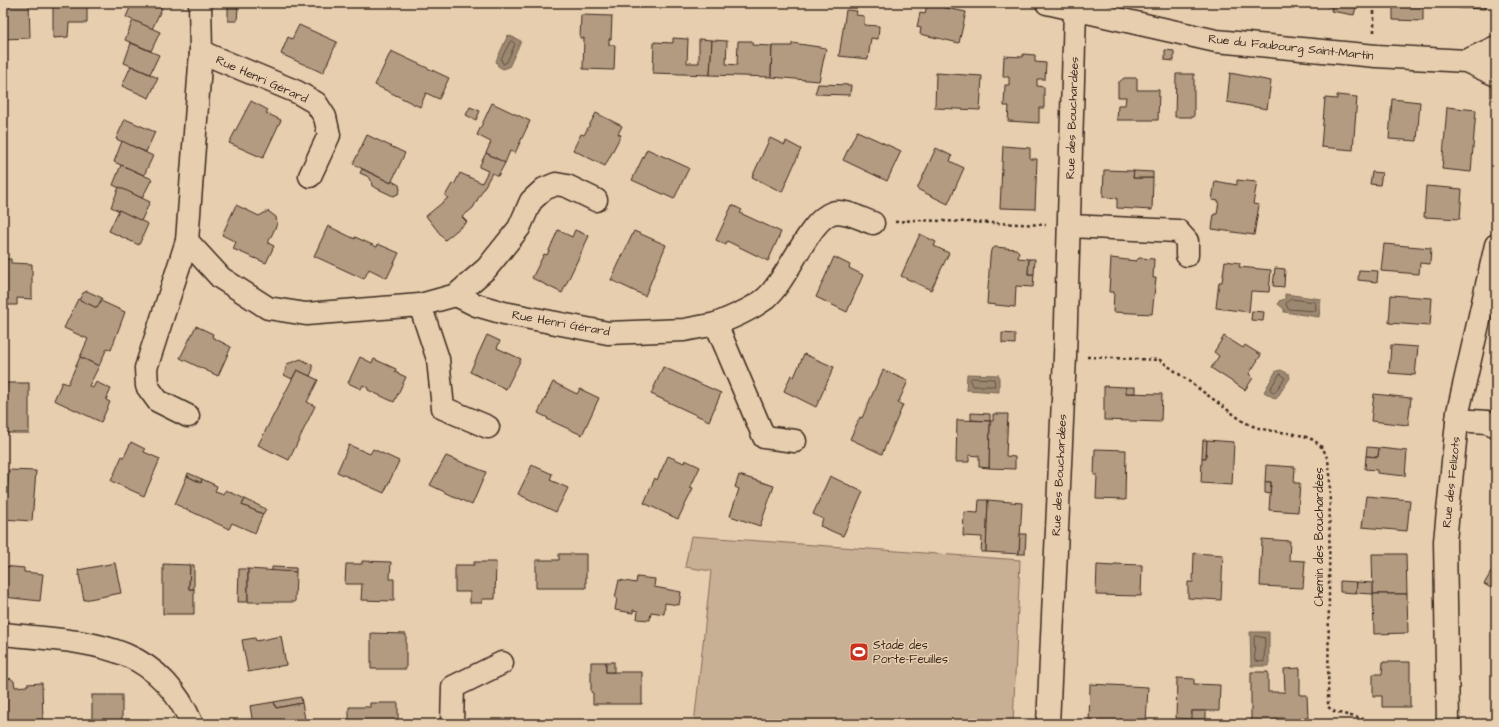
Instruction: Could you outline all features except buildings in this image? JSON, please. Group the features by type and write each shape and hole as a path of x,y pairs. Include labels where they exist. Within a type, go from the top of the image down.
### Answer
{"street":[{"name":"Rue Henri Gérard","path":"188,416 158,401 147,386 146,368 186,241 201,52 200,3"},
{"name":"Rue du Faubourg Saint-Martin","path":"1047,3 1216,41 1376,56 1466,61 1496,75"},
{"name":"Rue des Bouchardées","path":"1048,724 1065,356 1075,10"},
{"name":"Rue du Faubourg Saint-Martin","path":"1466,61 1496,47"},
{"name":"Rue Henri Gérard","path":"201,52 297,92 316,103 325,117 329,135 310,176"},
{"path":"186,241 221,278 268,308 306,314 420,305 456,295 487,268 519,228 531,201 544,189 556,184 567,186 596,200"},
{"name":"Rue Henri Gérard","path":"456,295 476,305 504,313 608,333 684,330 716,324 744,313 766,298 784,276 811,230 824,217 841,212 873,223"},
{"path":"1069,226 1178,231 1187,241 1187,255"},
{"name":"Rue des Felizots","path":"1448,724 1445,541 1457,420 1496,245"},
{"path":"420,305 438,359 443,408 488,426"},
{"path":"716,324 764,437 795,441"},
{"path":"1457,420 1487,422 1496,426"},
{"path":"3,634 95,644 125,653 148,666 164,680 184,707 192,724"},
{"path":"452,724 453,687 502,663"}],"path":[{"path":"1374,3 1376,56"},
{"path":"873,223 916,220 1069,226"},
{"name":"Chemin des Bouchardées","path":"1065,356 1160,360 1244,422 1259,428 1308,438 1316,442 1328,459 1330,475 1328,707 1335,712 1384,724"}],"shaded area":[{"name":"Stade des Porte-Feuilles","path":"691,536 1020,560 1013,724 694,724 711,571 685,567"}],"water":[{"path":"508,35 521,41 509,67 503,69 498,66 496,61"},
{"path":"1285,294 1321,299 1319,317 1284,312 1284,309 1278,304 1279,301 1285,299"},
{"path":"1281,370 1289,374 1290,378 1276,399 1264,392 1276,371"},
{"path":"967,374 999,375 999,392 966,390"},
{"path":"1250,632 1269,632 1269,666 1251,666"}],"place":[{"name":"Stade des Porte-Feuilles","path":"859,652"}]}
